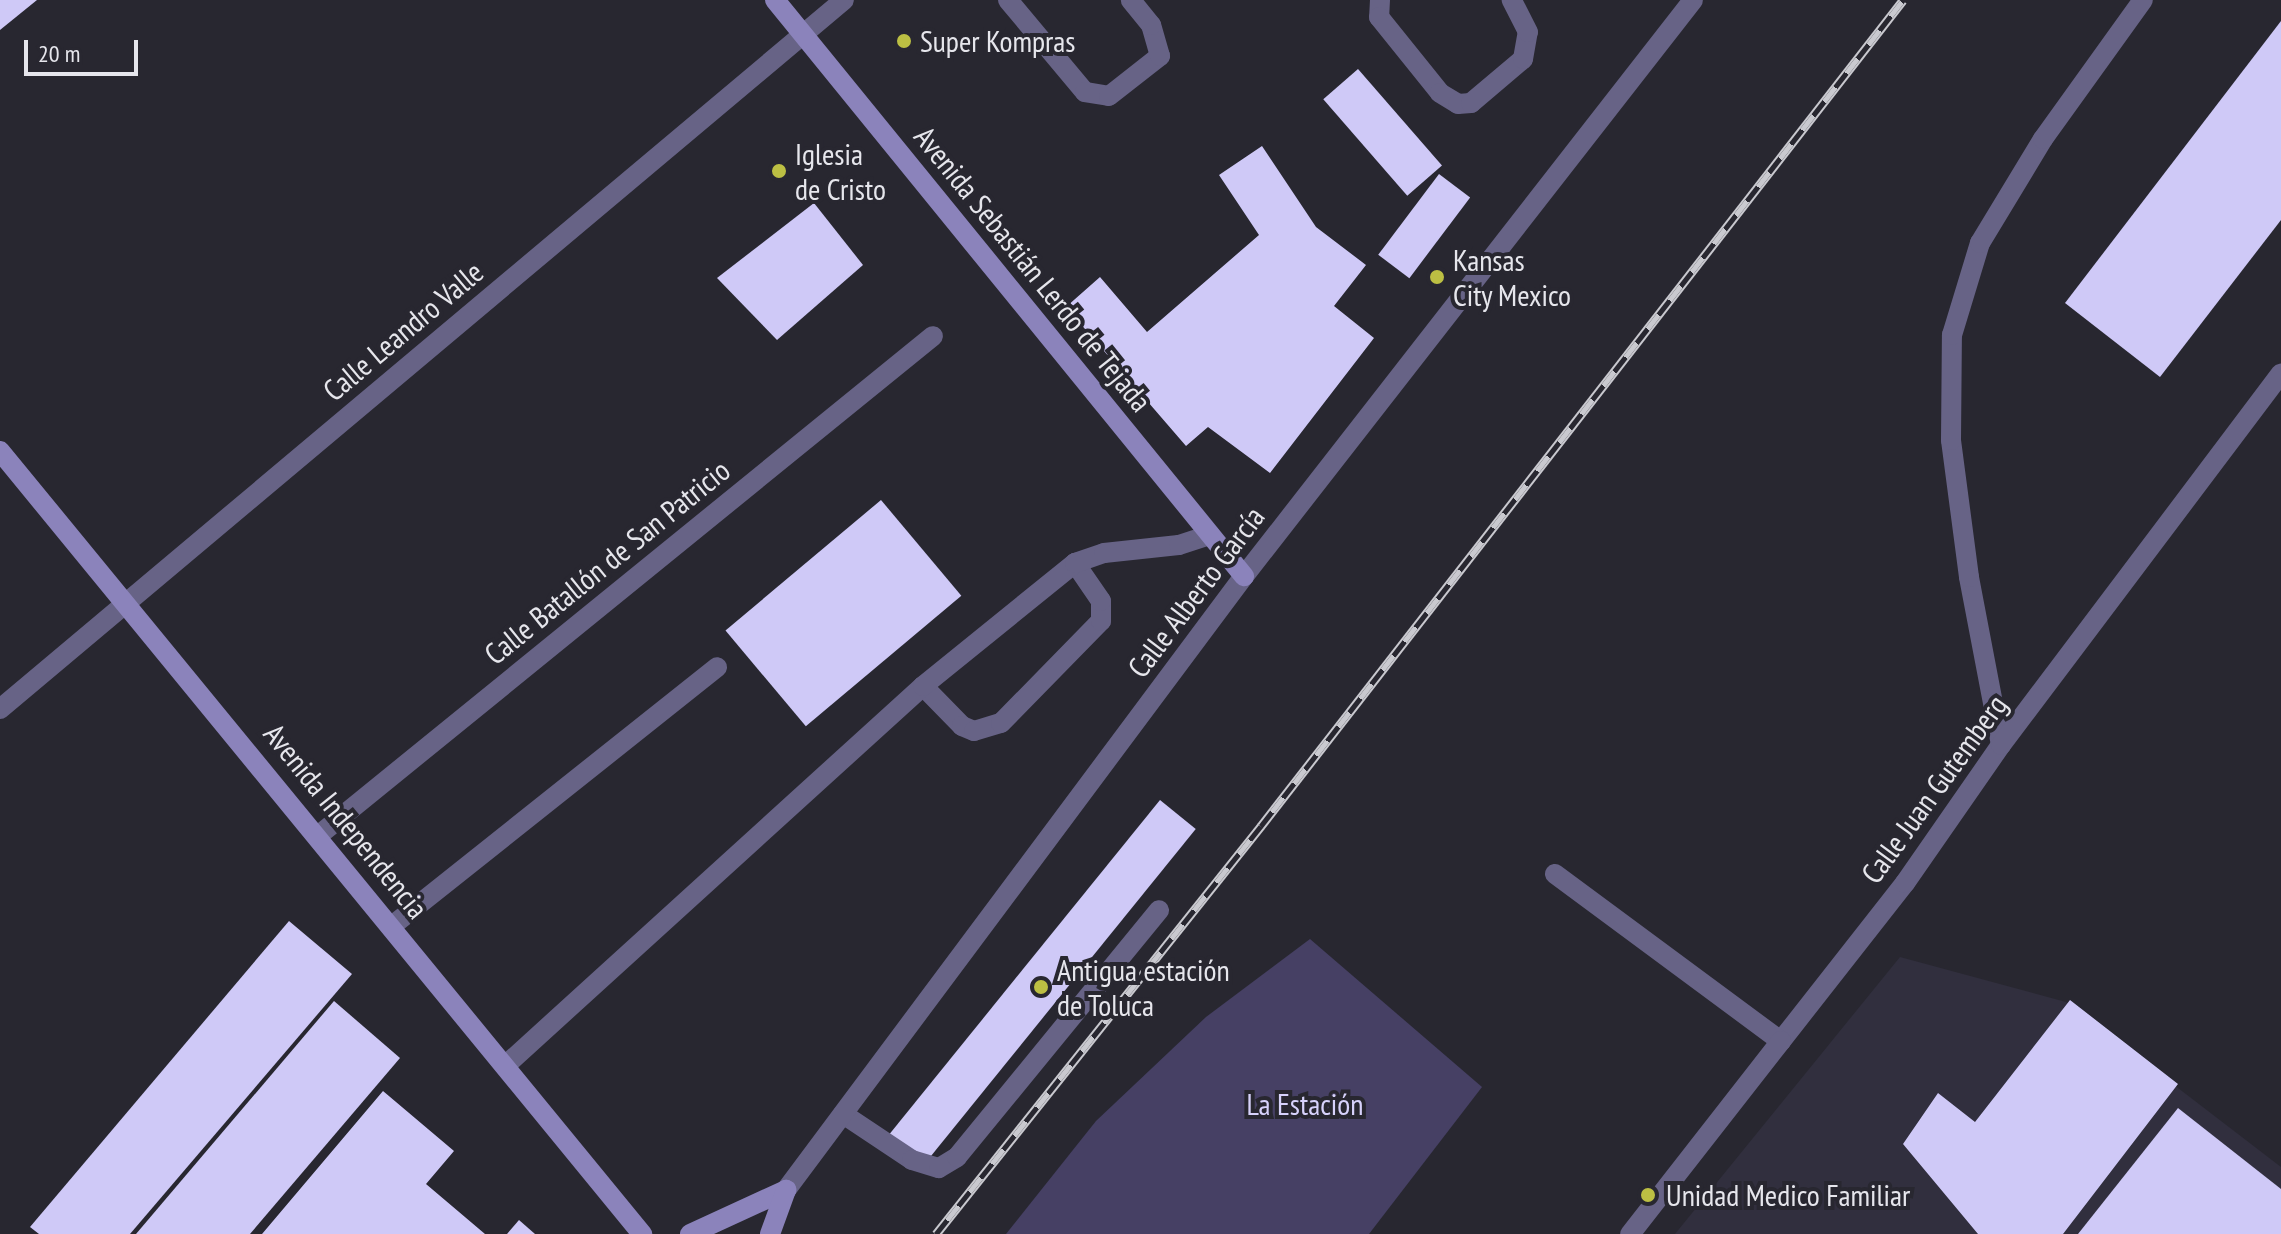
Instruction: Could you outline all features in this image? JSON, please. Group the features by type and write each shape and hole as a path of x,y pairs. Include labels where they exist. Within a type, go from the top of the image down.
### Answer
{"main road":[{"name":"Avenida Sebastián Lerdo de Tejada","path":"775,0 1244,576"},
{"name":"Avenida Independencia","path":"0,451 393,925 642,1234"},
{"path":"690,1234 786,1190"},
{"name":"Calle Alberto García","path":"770,1234 786,1190"}],"street":[{"name":"Calle Leandro Valle","path":"0,709 844,0"},
{"path":"1008,0 1085,92 1109,96 1160,56 1151,25 1131,0"},
{"path":"1380,0 1379,17 1440,93 1458,104 1471,103 1523,59 1528,32 1512,0"},
{"name":"Calle Alberto García","path":"786,1190 1244,576 1693,0"},
{"path":"2001,745 1969,577 1953,455 1948,383 1952,335 1980,243 2043,139 2143,0"},
{"name":"Calle Batallón de San Patricio","path":"319,835 933,336"},
{"name":"Calle Juan Gutemberg","path":"1630,1234 1905,883 2001,745 2281,374"},
{"path":"506,1065 923,686 1075,563 1104,553 1179,545 1210,535"},
{"path":"923,686 962,726 974,731 1001,723 1101,621 1101,601 1075,563"},
{"path":"393,925 717,667"},
{"path":"1555,874 1781,1041"},
{"path":"843,1114 912,1160 939,1168 957,1157 1159,910"}],"shaded area":[{"path":"1900,957 2066,1002 2281,1167 2281,1234 1675,1234"}],"green space":[{"name":"La Estación","path":"1310,939 1482,1087 1369,1234 1006,1234 1096,1121 1206,1017"}],"building":[{"path":"0,0 37,0 0,30"},
{"path":"2281,21 2281,220 2160,377 2065,303"},
{"path":"1358,69 1442,166 1407,196 1323,99"},
{"path":"1262,146 1316,227 1366,265 1334,306 1374,338 1270,473 1208,427 1186,446 1066,307 1100,277 1147,332 1259,235 1219,175"},
{"path":"1439,174 1470,197 1409,278 1378,255"},
{"path":"814,203 863,265 777,340 717,278"},
{"path":"881,500 961,596 806,726 725,630"},
{"name":"Antigua estación de Toluca","path":"1160,800 1196,829 919,1171 883,1142"},
{"path":"289,921 352,974 130,1234 39,1234 30,1227"},
{"path":"2070,1000 2178,1084 2063,1234 1978,1234 1903,1144 1938,1093 1975,1122"},
{"path":"334,1001 400,1058 250,1234 136,1234"},
{"path":"383,1091 454,1151 426,1184 485,1234 262,1234"},
{"path":"2178,1108 2281,1189 2281,1234 2078,1234"},
{"path":"519,1220 535,1234 507,1234"}],"railway":[{"path":"936,1234 1261,826 1903,0"}],"place":[{"name":"Super Kompras","path":"904,41"},
{"name":"Iglesia de Cristo","path":"779,171"},
{"name":"Kansas City Mexico","path":"1437,277"},
{"name":"Antigua estación de Toluca","path":"1041,987"},
{"name":"Unidad Medico Familiar","path":"1648,1195"}]}
